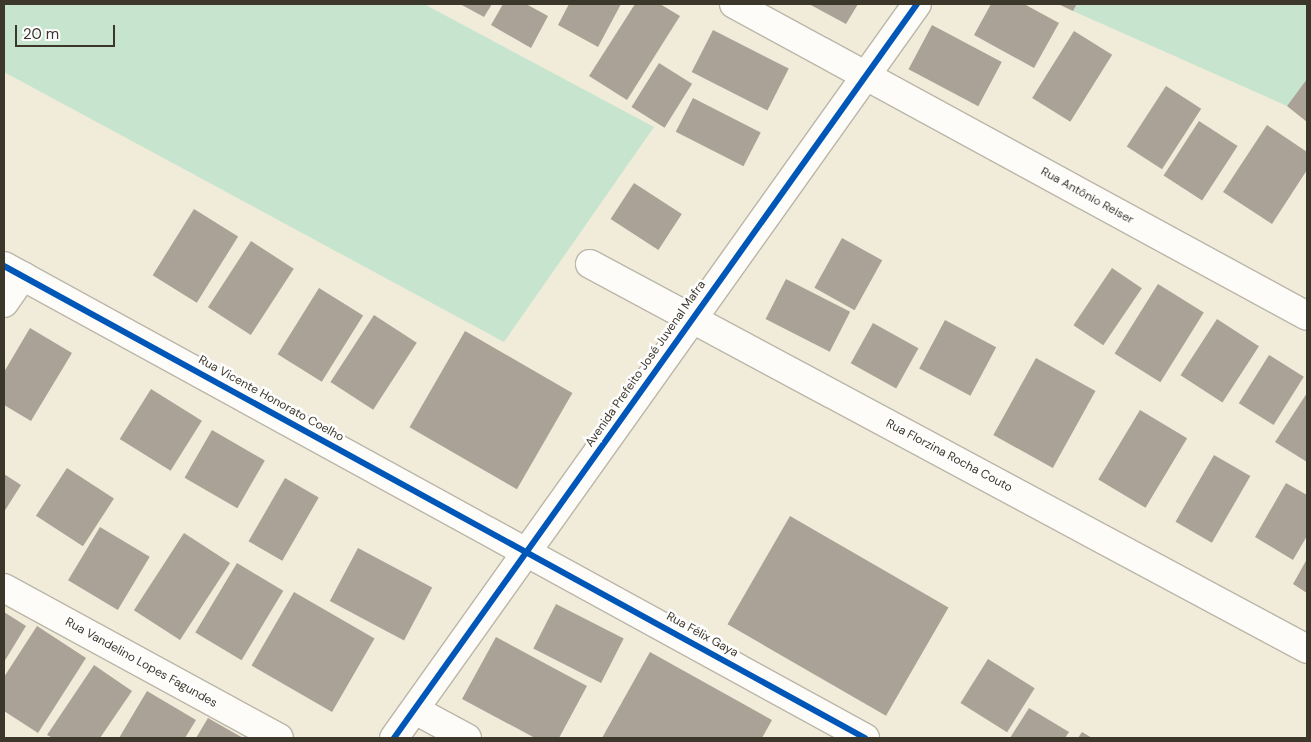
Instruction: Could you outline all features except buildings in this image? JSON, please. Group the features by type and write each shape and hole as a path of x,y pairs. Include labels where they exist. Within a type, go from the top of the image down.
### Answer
{"street":[{"name":"Rua Antônio Reiser","path":"734,4 1307,316"},
{"name":"Avenida Prefeito José Juvenal Mafra","path":"394,738 917,4"},
{"name":"Rua Florzina Rocha Couto","path":"590,264 1307,648"},
{"path":"4,303 13,271"},
{"name":"Rua Vicente Honorato Coelho","path":"13,271 528,551"},
{"name":"Rua Félix Gaya","path":"528,551 865,738"},
{"name":"Rua Vandelino Lopes Fagundes","path":"4,588 279,738"},
{"path":"415,710 467,738"}],"green space":[{"path":"4,4 424,4 654,127 504,342 4,72"},
{"path":"1078,4 1307,4 1307,79 1287,106 1073,11"}],"cycle path":[{"path":"394,738 917,4"},
{"path":"4,266 865,738"}]}
